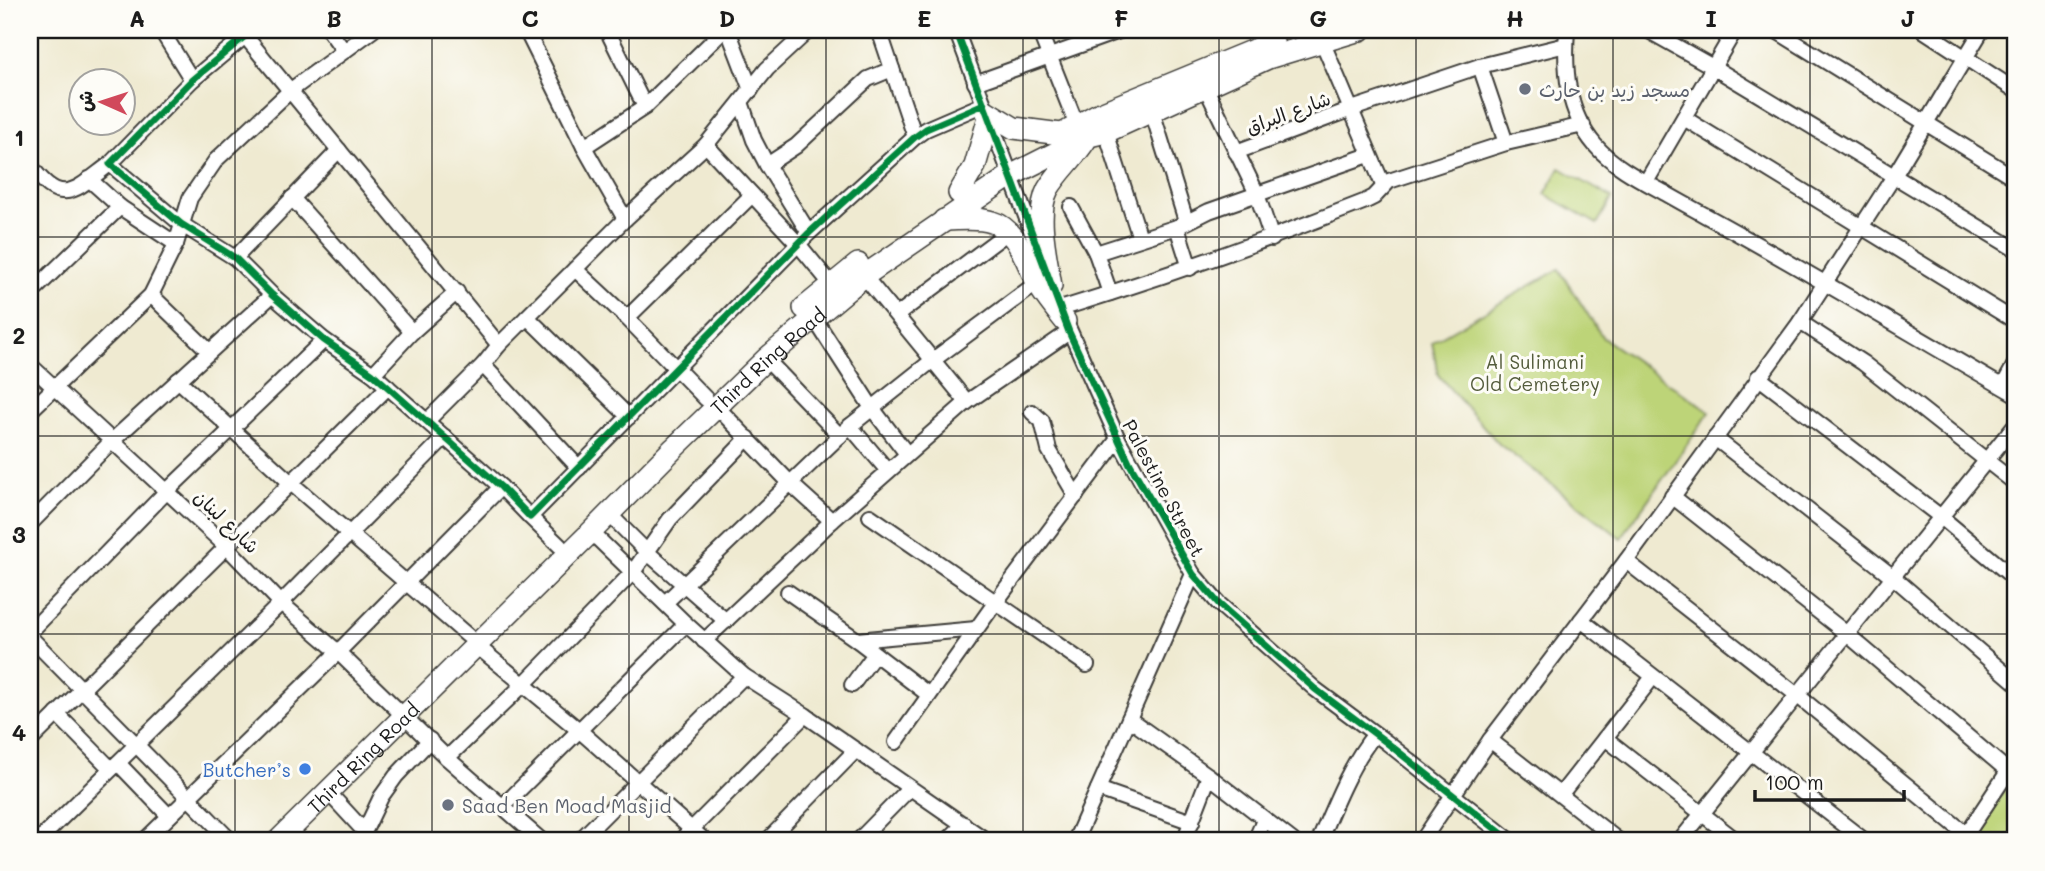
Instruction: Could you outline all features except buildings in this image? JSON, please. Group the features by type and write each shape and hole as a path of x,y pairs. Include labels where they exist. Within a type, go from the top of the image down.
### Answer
{"highway":[{"name":"Third Ring Road","path":"1083,132 1098,114 1248,51 1316,36 1360,30"},
{"name":"Third Ring Road","path":"473,641 560,546 712,403 831,284 959,193 1083,132 1152,111 1316,36"},
{"path":"959,193 975,166 986,111 1014,128 1083,132 1048,190 1043,207 1044,284"},
{"name":"Third Ring Road","path":"278,841 328,792 401,711 592,532 712,403 864,276 944,220 1007,170"},
{"path":"944,220 977,219 994,222 1009,232 1065,320"},
{"name":"Third Ring Road","path":"263,841 359,741 401,711"}],"street":[{"path":"161,30 192,80"},
{"path":"329,30 344,51"},
{"path":"30,411 151,295 176,244 190,198 216,160 291,90 373,30"},
{"path":"526,30 584,147 625,219"},
{"path":"607,30 645,107"},
{"path":"584,147 645,107 726,30 751,90"},
{"path":"427,421 625,219 706,145 767,69 808,30"},
{"path":"879,30 915,137"},
{"path":"665,603 872,408 933,360 1044,284 1007,170 956,30"},
{"path":"1039,30 1083,132 1140,239"},
{"path":"1567,30 1567,87 1583,125 1595,144 1611,160 2009,390 2015,363"},
{"path":"1647,30 2015,249"},
{"path":"1646,182 1734,30"},
{"path":"1775,30 2015,178"},
{"path":"1923,30 2015,90"},
{"path":"1422,841 1490,740 1626,561 1800,322 1894,176 1982,30"},
{"path":"975,83 1115,31"},
{"path":"33,176 54,190 64,192 76,189 110,164 192,80 243,33 499,345"},
{"path":"1316,36 1352,109 1383,185"},
{"name":"شارع البراق","path":"1236,152 1480,66 1566,45"},
{"path":"1480,66 1506,143"},
{"path":"767,165 796,146 868,79 892,69"},
{"path":"1205,86 1257,194 1272,239"},
{"path":"741,102 754,140 809,233"},
{"path":"530,517 809,233 915,137 926,129 986,111"},
{"path":"1152,111 1182,224 1190,268"},
{"path":"1684,118 1863,225 2015,321"},
{"path":"704,641 906,454 1065,320 1110,293 1272,239 1366,201 1374,197 1389,181 1506,143 1583,125"},
{"path":"706,145 799,245 831,284"},
{"path":"234,258 339,150"},
{"path":"1096,253 1369,155"},
{"path":"110,164 181,224 234,258 324,340 373,373 501,487 560,546"},
{"path":"89,179 120,207 176,244"},
{"path":"627,318 752,195"},
{"path":"292,198 412,332"},
{"path":"30,294 120,207"},
{"path":"1071,207 1096,253 1110,293"},
{"path":"897,315 1009,232"},
{"path":"575,269 676,366 791,484 832,521"},
{"path":"864,276 967,402"},
{"path":"373,373 412,332 457,292"},
{"path":"151,295 209,351"},
{"path":"30,524 113,440 272,295"},
{"path":"527,317 629,417"},
{"path":"814,318 872,408 906,454"},
{"name":"Palestine Street","path":"1065,320 1118,439 1193,573 1219,604 1323,696 1376,734 1507,840"},
{"path":"1800,322 1863,363 2015,483"},
{"path":"231,841 30,634 167,491 324,340"},
{"path":"766,359 888,471"},
{"name":"شارع لبنان","path":"30,365 226,546 281,603 338,652 447,758 542,841"},
{"path":"484,365 579,468"},
{"path":"1758,377 1941,517 2015,579"},
{"path":"178,380 291,483 705,841"},
{"path":"30,741 388,387"},
{"path":"1032,412 1042,421 1049,450 1076,496"},
{"path":"1681,841 2015,425"},
{"path":"38,841 281,603 445,437"},
{"path":"447,758 523,685 633,572 670,519 748,438"},
{"path":"1715,438 1892,576 2015,682"},
{"path":"896,742 995,603 1118,439"},
{"path":"144,841 338,652 501,487"},
{"path":"1626,561 1797,695 1964,838 2012,766 1672,496"},
{"path":"609,514 648,553 726,621"},
{"path":"870,516 1087,665"},
{"path":"592,532 686,624 744,676 987,841"},
{"path":"1075,841 1193,573"},
{"path":"788,592 858,640 929,695"},
{"path":"1581,620 1866,841"},
{"path":"502,807 686,624"},
{"path":"858,640 976,629"},
{"path":"852,685 876,654"},
{"path":"579,841 744,676"},
{"path":"1561,794 1653,677"},
{"path":"57,714 169,816"},
{"path":"680,841 805,715"},
{"path":"1129,719 1293,841"},
{"path":"1319,841 1367,744 1376,734"},
{"path":"1605,738 1737,841"},
{"path":"328,792 362,836 381,797 396,776 430,740"},
{"path":"1490,740 1619,841"},
{"path":"767,841 856,750"},
{"path":"1184,841 1209,776"},
{"path":"858,841 910,788"},
{"path":"1098,789 1192,822"},
{"path":"1255,841 1264,820"},
{"path":"947,841 964,824"}],"green space":[{"path":"1560,168 1612,198 1597,224 1545,194"},
{"name":"Al Sulimani Old Cemetery","path":"1559,269 1603,338 1710,412 1621,538 1499,444 1438,375 1432,342"},
{"path":"2015,771 2015,832 2002,841 1972,841"}],"cycle path":[{"path":"956,30 1069,332 1130,464 1193,574 1219,604 1315,689 1511,841"},
{"path":"245,36 192,80 110,164 181,224 235,258 272,295 324,340 373,374 501,487 530,517 809,233 915,137 926,129 984,104"}],"place":[{"name":"مسجد زيد بن حارث","path":"1525,89"},
{"name":"Butcher’s","path":"305,769"},
{"name":"Saad Ben Moad Masjid","path":"448,805"}]}
